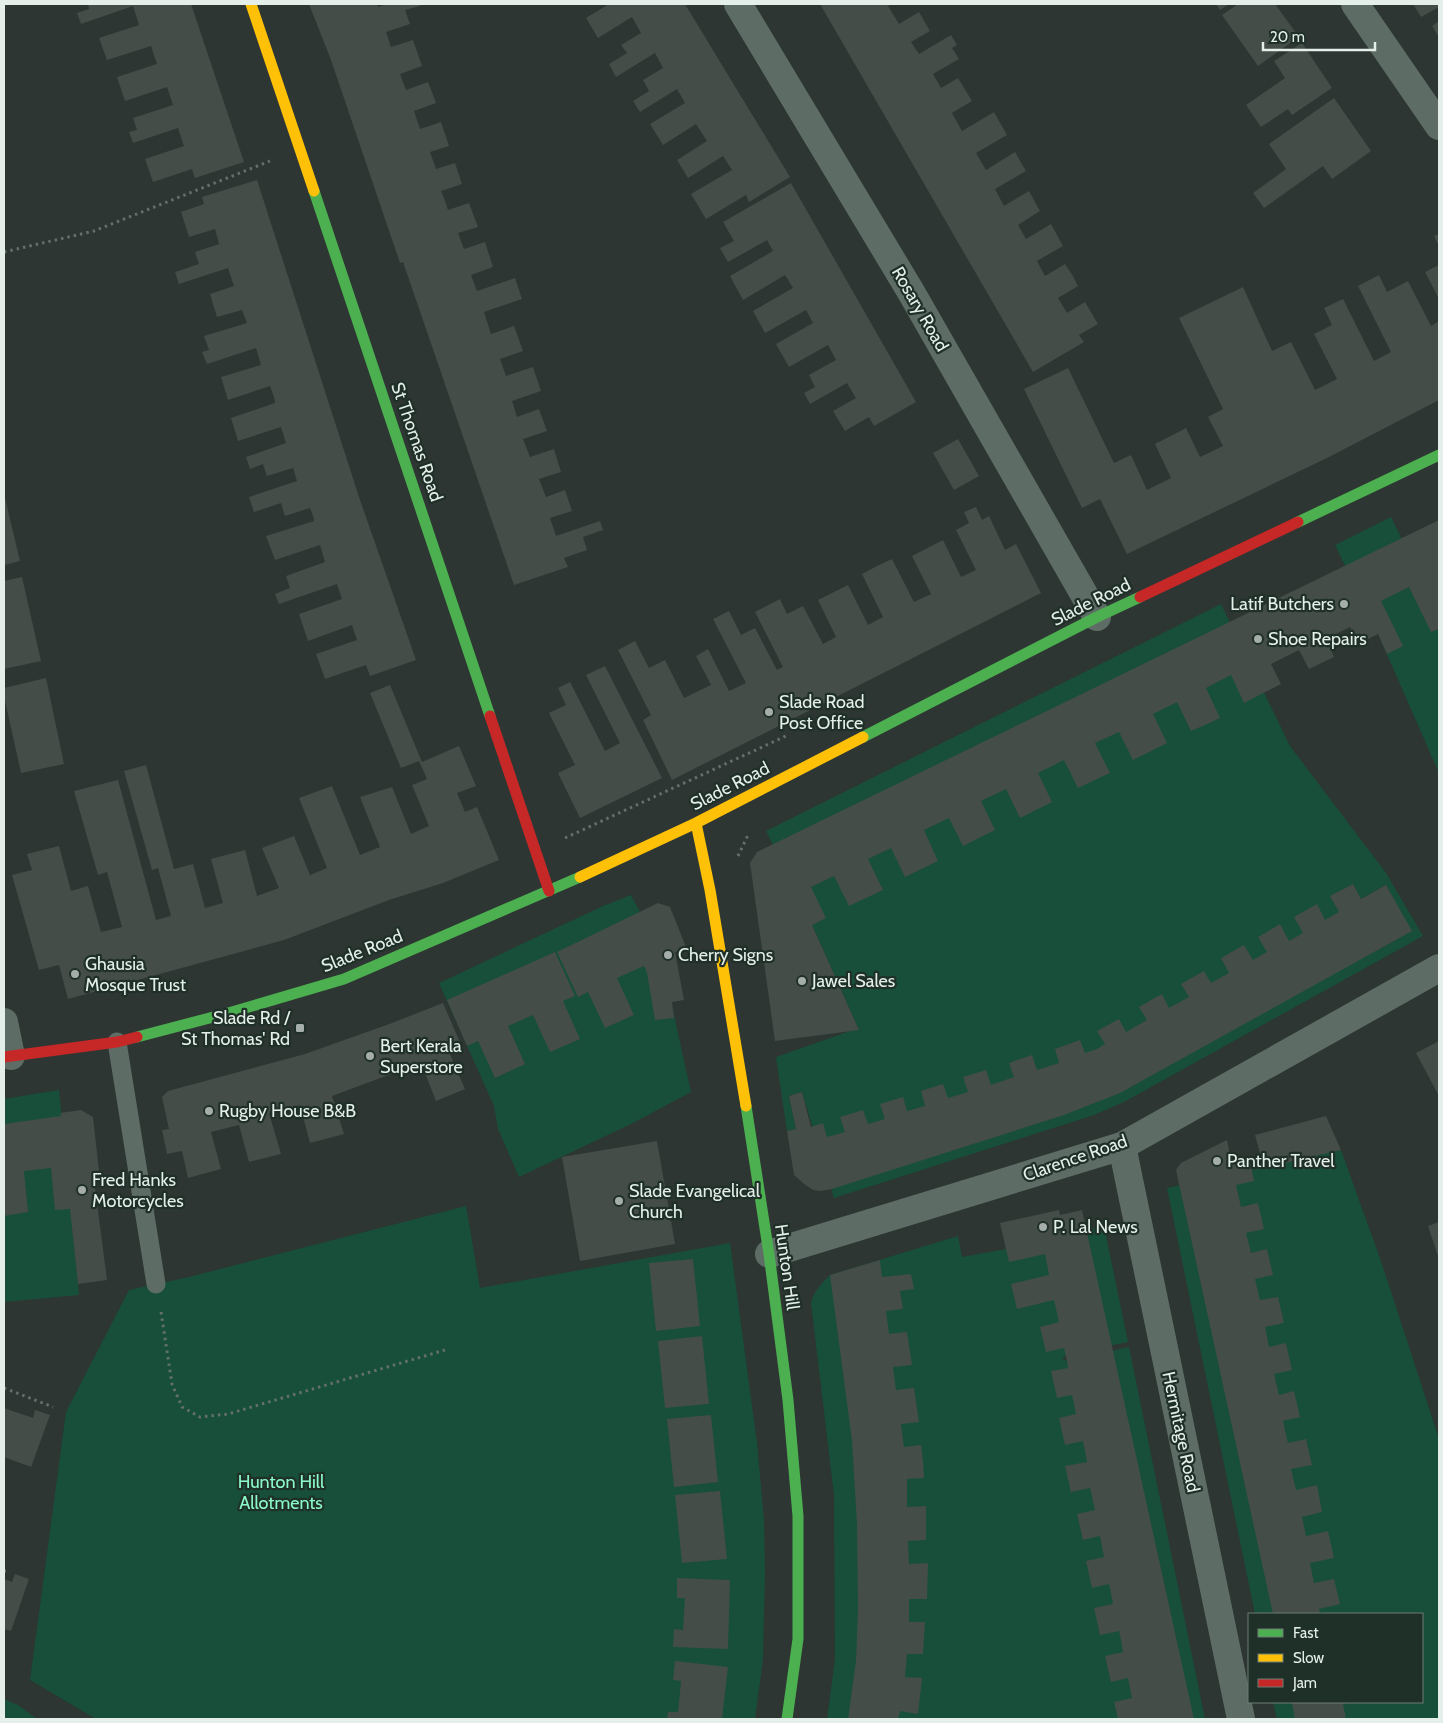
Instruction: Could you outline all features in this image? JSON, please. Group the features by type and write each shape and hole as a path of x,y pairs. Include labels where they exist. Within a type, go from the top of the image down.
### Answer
{"street":[{"name":"St Thomas Road","path":"251,4 549,891"},
{"name":"Rosary Road","path":"738,4 911,292 1098,618"},
{"path":"1356,4 1439,126"},
{"name":"Slade Road","path":"7,1056 117,1042 225,1014 344,979 549,891 696,823 1098,618 1439,455"},
{"name":"Hunton Hill","path":"696,823 710,890 768,1254 788,1400 798,1516 798,1639 788,1719"},
{"name":"Clarence Road","path":"768,1254 1122,1146 1439,968"},
{"path":"4,1022 7,1056"},
{"name":"Hermitage Road","path":"1122,1146 1241,1719"}],"lane":[{"path":"117,1042 156,1284"}],"path":[{"path":"4,252 94,231 300,150"},
{"path":"156,1284 172,1384 182,1407 200,1416 228,1414 445,1350"},
{"path":"4,1388 53,1406"}],"green space":[{"path":"1391,517 1439,615 1439,773 1378,634 1335,545"},
{"path":"1221,604 1290,746 1386,873 1423,936 1124,1102 1094,1115 834,1198 802,1092 789,1096 796,1129 787,1131 776,1057 850,1031 859,1030 812,925 766,831","holes":["1353,884 1361,899 1386,885 1411,931 1376,951 1342,890"]},
{"path":"631,895 640,912 671,1002 691,1092 631,1124 519,1177 498,1129 494,1106 439,983 603,906"},
{"path":"59,1090 79,1295 4,1302 4,1099"},
{"path":"1341,1150 1382,1264 1439,1439 1439,1719 1277,1719 1273,1703 1423,1703 1423,1613 1255,1613 1167,1188"},
{"name":"Hunton Hill Allotments","path":"466,1206 480,1288 730,1243 757,1443 764,1520 763,1659 755,1719 96,1719 30,1680 66,1412 129,1290 189,1277"},
{"path":"1104,1226 1128,1342 1066,1355 1062,1359 1067,1361 1129,1347 1205,1719 827,1719 835,1659 834,1495 811,1303 816,1291 830,1275 958,1236 962,1257 1006,1249"},
{"path":"4,1699 18,1705 37,1719 4,1719"}],"building":[{"path":"88,4 191,4 244,162 195,178 192,169 153,182 145,159 184,146 178,128 133,143 129,132 137,130 133,118 173,105 167,87 125,101 117,77 157,64 151,46 107,60 99,38 139,25 133,6 81,24 77,13 89,9"},
{"path":"309,4 377,4 378,7 387,4 420,4 420,6 405,10 410,24 386,32 391,47 413,40 422,66 400,74 406,90 428,82 436,103 414,111 420,129 441,122 449,146 430,152 436,169 455,163 462,184 441,191 448,210 469,203 478,227 458,233 464,249 485,242 493,267 471,275 477,291 515,278 522,299 484,312 491,334 514,326 523,351 500,359 506,376 533,367 541,391 512,401 517,417 539,409 547,431 523,439 530,457 554,449 561,472 539,479 546,497 565,490 572,511 550,518 556,536 600,521 603,530 583,537 587,550 564,558 568,567 514,585 403,262 400,263 331,60"},
{"path":"609,4 685,4 790,177 749,202 746,195 706,219 691,194 732,170 723,156 688,178 677,160 707,141 696,124 663,145 650,124 685,103 677,89 640,112 633,101 649,91 643,80 663,68 655,53 616,77 609,64 627,53 621,45 641,33 632,17 598,38 586,18"},
{"path":"820,4 892,4 888,6 899,24 919,12 930,31 911,42 919,54 951,35 957,45 952,48 959,59 933,74 941,88 958,78 972,101 952,113 962,131 994,112 1007,135 976,153 986,170 1015,152 1026,171 995,189 1004,206 1029,191 1040,211 1018,225 1026,239 1051,224 1063,246 1037,261 1045,276 1065,264 1073,276 1078,286 1058,298 1067,313 1085,302 1091,312 1098,324 1079,335 1084,342 1033,372"},
{"path":"1216,4 1229,4 1220,10"},
{"path":"1238,4 1275,4 1299,37 1258,66 1222,15"},
{"path":"1413,4 1439,4 1439,7 1421,17"},
{"path":"1439,21 1439,37 1432,26"},
{"path":"1302,43 1332,88 1292,115 1288,109 1261,127 1246,105 1285,78 1274,61"},
{"path":"1334,98 1371,151 1332,179 1323,166 1264,208 1253,193 1286,169 1269,144"},
{"path":"257,180 360,500 416,660 370,676 366,665 325,679 316,654 357,640 352,625 308,641 299,614 342,599 337,584 279,604 275,594 290,588 286,576 325,562 320,545 275,560 266,536 314,521 313,516 310,508 285,516 281,503 254,512 249,497 297,481 293,468 267,476 263,464 250,469 246,457 286,443 281,427 238,441 231,418 275,403 274,397 270,386 228,400 221,377 261,365 256,348 207,364 202,352 209,350 204,336 247,323 242,310 217,317 210,294 234,286 228,268 179,284 175,272 199,264 195,252 219,244 215,229 189,237 181,212 204,204 202,197"},
{"path":"791,183 916,402 874,426 869,417 845,431 833,411 856,398 847,383 810,404 804,393 815,387 809,375 836,360 828,345 789,367 776,344 813,323 806,310 765,333 753,311 793,288 785,275 743,300 730,276 773,251 767,240 728,262 720,248 734,241 723,222"},
{"path":"1439,234 1439,246 1434,236"},
{"path":"1439,265 1439,299 1425,272"},
{"path":"1379,275 1387,292 1408,281 1431,326 1439,321 1439,400 1327,458 1127,554 1100,499 1082,508 1024,389 1068,368 1114,463 1131,455 1147,490 1171,478 1155,444 1186,428 1200,457 1223,446 1208,417 1223,409 1179,318 1243,287 1272,351 1291,342 1315,390 1337,379 1314,334 1332,325 1324,308 1343,299 1374,361 1391,352 1358,286"},
{"path":"958,439 979,476 954,490 933,453"},
{"path":"4,494 20,561 4,565"},
{"path":"976,507 982,520 989,516 1005,550 1016,544 1041,593 672,780 643,720 651,715 618,650 635,641 649,668 665,660 684,698 711,685 696,656 708,649 729,691 746,683 713,619 729,611 741,635 755,628 777,670 783,667 755,612 780,599 787,614 803,606 823,644 836,637 818,600 848,585 868,625 883,617 862,574 879,565 892,559 914,602 931,594 912,556 943,540 961,577 976,570 956,530 969,523 964,512"},
{"path":"1439,520 1439,629 1431,632 1409,587 1381,601 1403,646 1387,654 1378,634 1358,644 1350,627 1326,639 1334,657 1309,669 1299,650 1271,664 1281,684 1244,703 1231,675 1206,688 1220,718 1191,731 1177,702 1153,714 1167,743 1133,760 1119,732 1095,743 1110,773 1078,788 1064,760 1038,773 1052,802 1020,818 1006,789 981,801 995,830 963,846 949,818 924,830 938,861 905,877 891,848 868,859 883,890 849,906 834,876 811,887 826,918 812,925 859,1030 775,1041 750,863 757,852"},
{"path":"22,577 41,661 4,669 4,581"},
{"path":"605,666 662,778 580,818 558,773 575,765 549,713 566,705 558,688 570,682 605,751 620,743 586,675"},
{"path":"46,678 64,764 21,773 4,696 4,688"},
{"path":"390,685 422,762 459,746 476,786 457,793 465,812 477,807 499,860 443,883 389,900 284,940 68,999 59,965 39,970 12,875 32,870 27,854 59,846 71,891 88,886 101,932 122,927 107,872 98,875 74,791 118,780 156,920 171,916 158,868 152,870 124,771 146,765 174,869 193,864 205,908 223,903 211,859 245,850 257,896 279,888 262,848 294,836 310,875 327,868 299,798 332,786 360,855 380,847 360,797 392,787 411,834 429,826 412,785 427,779 419,761 401,768 370,693"},
{"path":"1353,884 1361,899 1386,885 1412,931 1120,1093 1064,1115 832,1189 813,1190 794,1175 787,1131 796,1129 789,1096 802,1092 811,1127 823,1123 827,1137 845,1132 840,1117 863,1110 868,1124 885,1119 880,1104 903,1097 907,1111 925,1106 921,1091 943,1084 948,1098 968,1092 963,1077 986,1070 991,1085 1014,1077 1009,1063 1032,1055 1037,1070 1059,1063 1055,1049 1080,1040 1085,1053 1097,1049 1105,1044 1097,1031 1119,1019 1126,1032 1147,1020 1139,1007 1151,1000 1162,994 1169,1008 1189,997 1181,984 1204,971 1211,983 1229,973 1221,958 1244,945 1253,960 1267,952 1258,937 1280,924 1289,941 1303,933 1294,917 1317,904 1325,920 1339,912 1330,896"},
{"path":"658,903 670,907 686,947 675,952 684,1000 672,1002 674,1018 655,1020 647,973 644,966 617,978 634,1015 605,1028 588,992 578,997 557,952"},
{"path":"555,952 575,996 563,1001 580,1039 550,1052 533,1015 508,1026 525,1064 495,1078 478,1041 467,1046 447,1000"},
{"path":"443,1003 462,1047 449,1052 465,1089 436,1101 421,1063 332,1096 344,1134 310,1143 300,1105 269,1113 281,1154 249,1162 239,1125 211,1132 221,1169 188,1178 182,1151 167,1154 162,1130 169,1129 162,1097 168,1091 305,1054"},
{"path":"1439,1041 1439,1096 1416,1053"},
{"path":"81,1110 93,1117 99,1171 93,1172 107,1280 78,1284 70,1209 55,1210 51,1168 24,1171 28,1212 4,1216 4,1124 61,1116 60,1113"},
{"path":"1326,1116 1341,1150 1264,1168 1255,1135"},
{"path":"1227,1140 1231,1159 1249,1156 1254,1181 1236,1185 1241,1207 1258,1203 1264,1229 1246,1233 1251,1253 1267,1249 1273,1275 1255,1279 1260,1300 1278,1297 1284,1323 1265,1327 1269,1347 1286,1343 1292,1370 1274,1374 1279,1395 1294,1391 1300,1417 1283,1421 1288,1443 1306,1439 1312,1465 1291,1469 1296,1490 1317,1485 1322,1512 1302,1517 1306,1536 1328,1531 1334,1558 1310,1563 1314,1583 1334,1579 1340,1604 1319,1609 1320,1613 1273,1613 1176,1170 1181,1163"},
{"name":"Slade Evangelical Church","path":"657,1141 675,1244 580,1261 562,1157"},
{"path":"1059,1210 1060,1215 1082,1210 1194,1719 1118,1719 1114,1702 1132,1698 1128,1678 1111,1682 1105,1656 1123,1652 1121,1640 1119,1631 1100,1635 1094,1608 1113,1604 1109,1584 1092,1588 1086,1561 1104,1557 1100,1536 1083,1540 1077,1514 1095,1510 1090,1488 1071,1492 1065,1466 1087,1462 1083,1441 1065,1445 1059,1418 1076,1414 1072,1395 1057,1398 1051,1371 1068,1368 1067,1361 1064,1348 1046,1352 1040,1327 1059,1322 1054,1300 1017,1309 1011,1284 1049,1275 1045,1254 1009,1262 1000,1223"},
{"path":"1439,1222 1439,1259 1428,1226"},
{"path":"693,1259 700,1326 656,1331 649,1263"},
{"path":"880,1260 882,1277 911,1274 914,1289 900,1291 903,1309 886,1311 889,1334 907,1332 912,1365 893,1367 896,1390 914,1388 919,1422 901,1424 904,1447 921,1445 923,1461 924,1478 907,1479 907,1507 926,1506 926,1540 908,1541 909,1564 928,1563 927,1599 909,1599 909,1622 925,1622 923,1654 907,1654 905,1677 922,1678 918,1714 900,1711 898,1719 848,1719 856,1661 858,1608 857,1524 852,1441 830,1275"},
{"path":"702,1336 709,1404 665,1408 658,1341"},
{"path":"4,1408 33,1418 35,1410 50,1415 31,1467 4,1457"},
{"path":"711,1415 718,1482 674,1487 667,1419"},
{"path":"720,1491 727,1559 682,1563 675,1495"},
{"path":"15,1574 29,1579 11,1631 4,1629 4,1579 12,1582"},
{"path":"677,1578 730,1580 728,1649 673,1647 674,1629 683,1630 685,1598 677,1598"},
{"path":"675,1661 728,1667 722,1719 667,1719 668,1712 678,1712 681,1681 673,1680"},
{"path":"1292,1703 1351,1703 1343,1704 1346,1719 1295,1719"}],"traffic: fast":[{"path":"314,191 490,716"},
{"path":"1298,522 1439,455"},
{"path":"863,737 1097,617 1140,597"},
{"path":"137,1037 225,1014 344,979 580,877"},
{"path":"746,1106 769,1254 788,1400 798,1516 798,1639 787,1719"}],"traffic: slow":[{"path":"251,4 314,191"},
{"path":"580,877 696,823 863,737"},
{"path":"696,823 710,890 746,1106"}],"traffic: jam":[{"path":"1140,597 1298,522"},
{"path":"490,716 549,891"},
{"path":"4,1057 117,1042 137,1037"}],"place":[{"name":"Latif Butchers","path":"1344,604"},
{"name":"Shoe Repairs","path":"1258,639"},
{"name":"Slade Road Post Office","path":"769,712"},
{"name":"Cherry Signs","path":"668,955"},
{"name":"Ghausia Mosque Trust","path":"75,974"},
{"name":"Jawel Sales","path":"802,981"},
{"name":"Slade Rd / St Thomas' Rd","path":"300,1028"},
{"name":"Bert Kerala Superstore","path":"370,1056"},
{"name":"Rugby House B&B","path":"209,1111"},
{"name":"Panther Travel","path":"1217,1161"},
{"name":"Fred Hanks Motorcycles","path":"82,1190"},
{"name":"Slade Evangelical Church","path":"619,1201"},
{"name":"P. Lal News","path":"1043,1227"}]}
